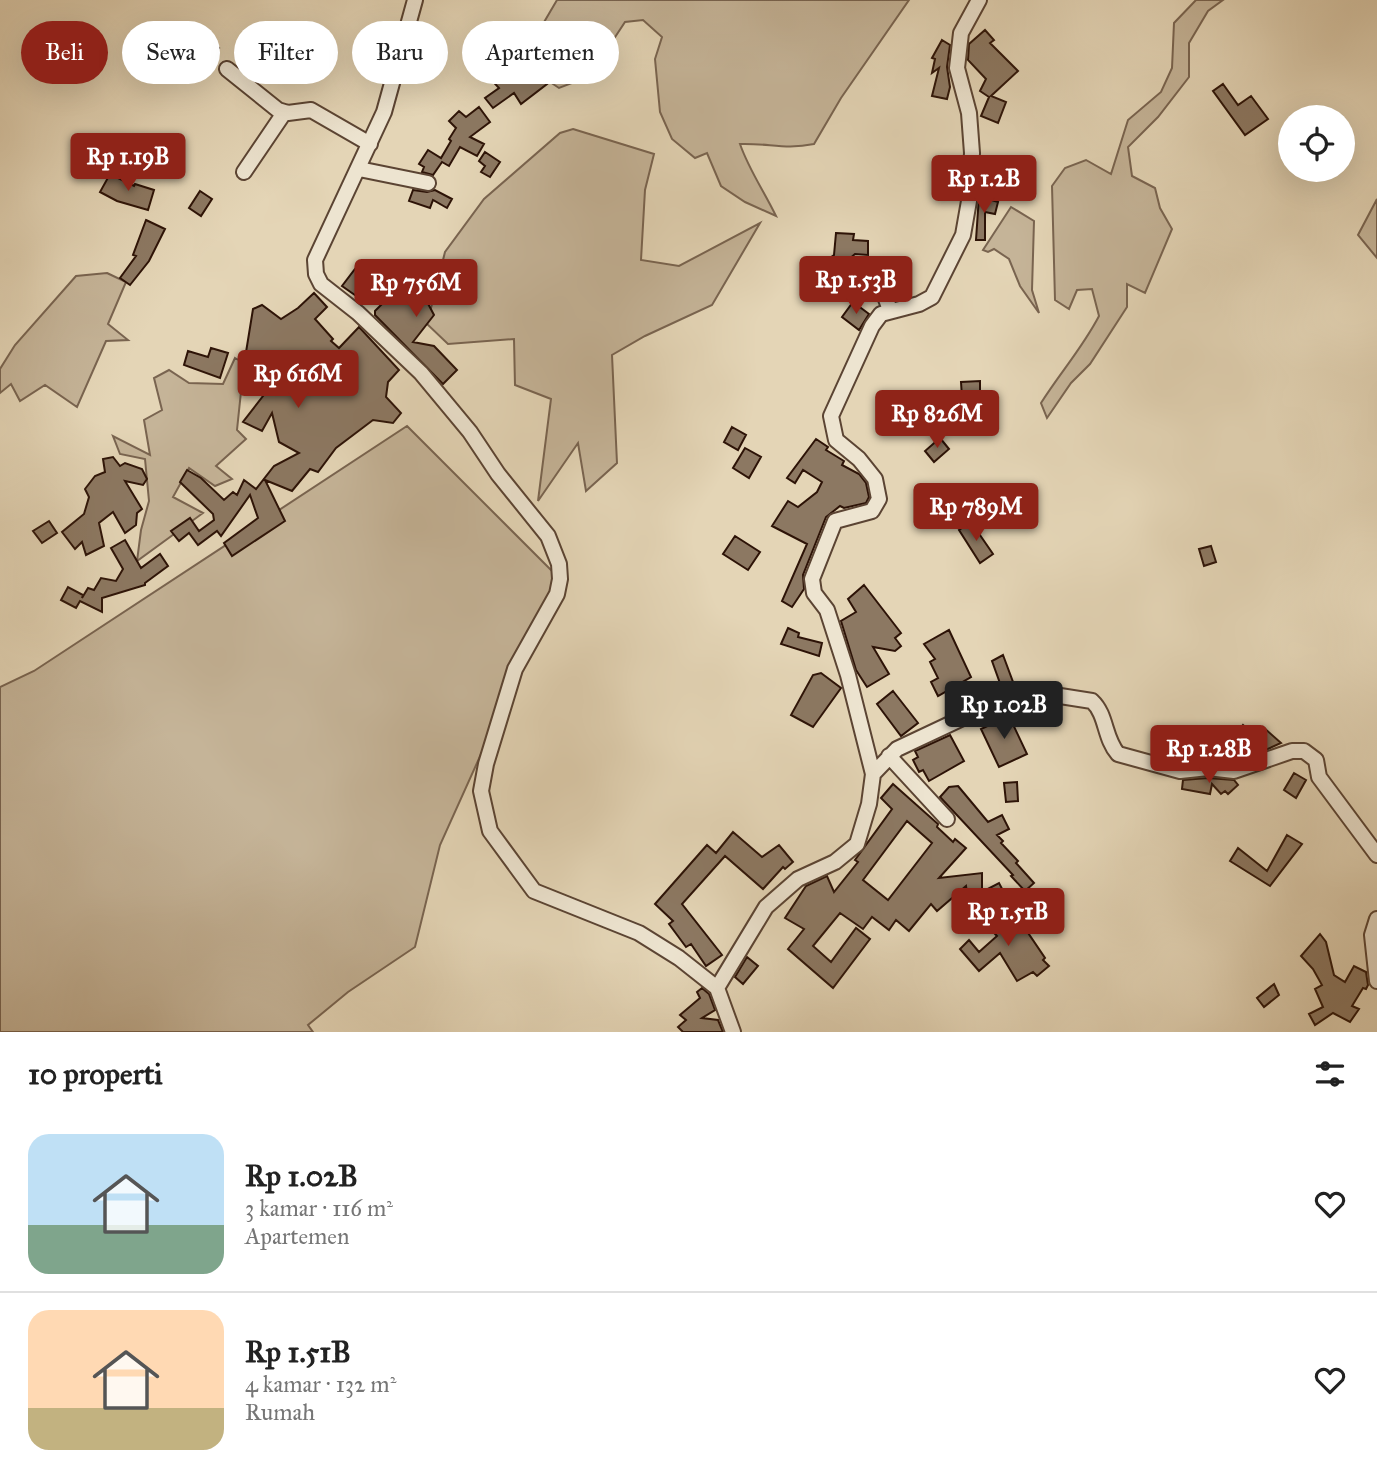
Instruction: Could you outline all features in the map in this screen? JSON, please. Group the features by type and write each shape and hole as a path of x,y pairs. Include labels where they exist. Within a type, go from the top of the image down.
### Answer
{"street":[{"path":"415,0 384,112 315,260 316,274 331,294 358,313 421,373 470,432 498,474 532,513 548,536 559,564 561,579 557,594 515,669 486,764 481,791 490,831 534,891 639,933 679,958 717,988 733,1032"},
{"path":"717,988 754,927 774,900 798,879 835,862 857,844 869,804 873,775 848,675 827,610 814,593 813,579 835,521 872,511 879,499 874,479 859,459 836,440 831,416 872,326 881,314 919,304 932,297 965,228 972,153 969,113 957,68 961,33 979,0"},
{"path":"227,69 284,113 311,110 370,144"},
{"path":"244,172 284,113"},
{"path":"359,169 428,183"},
{"path":"873,268 877,282 886,293 890,311"},
{"path":"873,775 897,749 1022,690 1093,701 1099,707 1108,737 1118,754 1161,768 1180,771 1199,768 1234,771 1292,751 1304,751 1316,760 1319,777 1377,855"},
{"path":"889,756 947,819"},
{"path":"1377,919 1371,935 1377,981"}],"shaded area":[{"path":"557,0 909,0 841,98 814,144 740,144 776,216 745,202 721,186 707,153 695,158 672,139 660,112 655,59 662,37 643,20 625,22 619,31 619,21 545,21"},
{"path":"1196,0 1223,0 1208,11 1189,43 1189,77 1158,117 1128,147 1132,176 1155,188 1160,208 1172,229 1145,293 1127,284 1127,307 1090,364 1071,383 1047,418 1041,403 1099,316 1092,289 1077,290 1069,309 1055,300 1052,186 1065,168 1086,160 1111,174 1128,120 1161,92 1172,68 1174,23"},
{"path":"553,84 570,84 559,88"},
{"path":"573,129 654,154 645,190 641,260 679,266 760,223 712,305 645,336 612,355 617,463 586,491 578,443 538,501 551,399 515,385 514,339 448,344 427,324 445,252 484,199 560,133"},
{"path":"1377,199 1377,258 1358,235"},
{"path":"1011,207 1034,221 1032,290 1039,313 1020,286 1009,259 994,249 988,252 983,250"},
{"path":"107,273 126,282 108,324 128,340 106,341 77,407 45,385 20,401 11,384 0,393 0,369 15,345 76,276"},
{"path":"235,358 244,363 237,430 246,439 216,466 232,479 215,486 189,468 173,497 203,513 137,561 141,530 149,501 145,459 120,454 113,436 150,455 144,420 162,410 154,378 169,370 189,383 223,384"},
{"path":"407,426 560,579 440,845 415,947 348,992 308,1025 313,1032 0,1032 0,687 34,671"}],"building":[{"path":"985,30 994,40 990,43 1018,71 991,96 1006,102 998,123 981,116 989,97 980,91 986,79 968,60 969,44"},
{"path":"942,40 950,45 947,67 950,87 947,99 932,96 939,68 932,73 935,59 932,58"},
{"path":"495,84 547,84 521,104 514,93 493,108 485,98 499,88"},
{"path":"1223,84 1238,105 1251,96 1268,119 1245,135 1213,91"},
{"path":"479,107 490,122 470,137 484,144 477,156 460,147 449,166 442,162 433,175 422,172 424,167 419,164 428,150 441,158 451,141 449,139 456,128 449,121 459,111 466,117"},
{"path":"485,152 500,162 490,177 481,172 485,166 479,161"},
{"path":"110,174 134,186 135,184 154,190 148,210 117,201 100,192"},
{"path":"413,190 435,190 452,199 447,208 433,200 430,208 409,201"},
{"path":"200,191 212,199 201,216 189,208"},
{"path":"979,196 998,202 995,214 985,212 985,240 976,240"},
{"path":"146,220 165,229 149,261 130,285 120,278 136,256 133,255"},
{"path":"836,233 854,234 853,240 868,241 868,255 855,254 839,268 830,258 834,255"},
{"path":"432,264 448,279 425,298 434,315 413,342 434,346 457,370 443,384 375,315 375,311 398,288"},
{"path":"355,269 374,285 362,300 342,286"},
{"path":"314,293 327,307 315,319 333,339 331,341 339,348 359,327 399,370 388,382 386,397 401,413 393,423 373,420 336,448 318,472 310,469 292,491 265,480 285,521 232,556 224,543 258,518 250,495 221,536 217,531 198,545 189,533 179,541 171,531 190,518 199,531 214,520 213,514 180,482 187,470 201,478 224,500 233,492 237,495 244,480 256,489 274,466 299,453 279,442 272,413 262,431 243,422 263,396 241,383 253,309 262,305 281,319"},
{"path":"853,302 869,314 859,330 842,317"},
{"path":"211,348 228,353 220,378 184,365 188,351 208,357"},
{"path":"980,381 980,397 962,398 961,382"},
{"path":"732,427 746,435 738,450 724,442"},
{"path":"940,438 949,449 934,462 925,451"},
{"path":"816,439 828,447 826,450 844,461 842,465 859,474 866,483 869,497 866,503 844,508 840,506 826,517 803,575 804,589 792,607 782,601 807,544 772,526 788,501 798,507 817,492 822,482 803,470 795,483 787,478"},
{"path":"745,448 761,457 749,478 733,468"},
{"path":"113,457 120,466 125,463 142,469 147,479 143,485 125,481 142,509 137,513 136,525 125,533 113,512 99,523 104,546 86,555 82,542 75,549 62,532 84,514 89,497 85,489 95,476 105,472 103,459"},
{"path":"49,521 57,533 42,543 33,531"},
{"path":"971,522 993,554 980,563 959,530"},
{"path":"735,536 760,552 748,570 723,554"},
{"path":"125,540 141,568 160,554 168,566 145,585 102,598 102,612 80,601 76,608 61,600 68,587 83,595 82,598 88,588 94,590 101,578 116,581 123,569 111,548"},
{"path":"1211,546 1216,562 1204,566 1199,549"},
{"path":"864,585 901,633 895,638 901,646 895,651 873,647 889,674 867,687 856,670 841,621 856,612 848,599"},
{"path":"788,628 799,633 798,637 822,643 819,656 781,644"},
{"path":"949,630 971,677 938,696 931,682 938,678 930,662 935,659 924,644"},
{"path":"1003,655 1013,682 1001,686 992,661"},
{"path":"821,673 841,688 813,727 791,715 813,675"},
{"path":"893,691 918,723 901,736 877,704"},
{"path":"1009,716 1027,754 999,767 981,729"},
{"path":"1243,725 1251,732 1229,761 1215,759 1206,753 1219,736 1225,741 1234,729 1238,731"},
{"path":"1263,727 1281,743 1261,752 1250,742"},
{"path":"950,735 964,761 929,781 923,770 919,772 913,760 918,757 915,751"},
{"path":"1294,773 1306,780 1296,798 1284,790"},
{"path":"1183,780 1234,780 1238,785 1228,794 1225,791 1221,794 1212,784 1210,794 1182,789"},
{"path":"1017,782 1018,801 1006,802 1004,783"},
{"path":"893,784 938,824 937,827 953,842 955,839 966,848 939,878 982,873 982,892 999,883 1007,898 993,906 989,898 968,900 966,886 937,911 931,904 909,931 896,920 889,930 872,917 863,929 840,913 813,946 831,962 856,928 870,939 833,988 788,949 804,929 785,918 806,886 827,876 834,892 858,862 855,860 892,809 881,798","holes":["907,821 932,843 888,900 863,880"]},
{"path":"958,786 988,822 1002,815 1009,829 997,835 1034,883 1025,891 940,797 949,787"},
{"path":"733,832 762,857 779,845 793,862 785,869 783,867 763,889 725,856 682,904 722,955 706,966 691,944 686,947 669,924 673,921 655,904 707,845 716,853"},
{"path":"1287,835 1302,844 1270,886 1230,861 1238,848 1267,871"},
{"path":"1003,907 1019,926 1022,924 1049,966 1037,976 1033,972 1017,981 1000,953 979,971 960,949 969,940 979,952 997,936 985,923"},
{"path":"1320,934 1326,942 1334,975 1345,982 1354,966 1366,972 1368,985 1366,989 1363,988 1352,1006 1359,1009 1350,1022 1333,1013 1315,1025 1309,1014 1323,1007 1315,989 1322,985 1301,956"},
{"path":"747,957 758,966 743,984 735,977"},
{"path":"1274,984 1279,995 1264,1007 1257,998"},
{"path":"702,988 709,994 715,1010 702,1018 718,1020 723,1032 683,1032 678,1027 686,1020 680,1015 700,998 697,992"}]}
